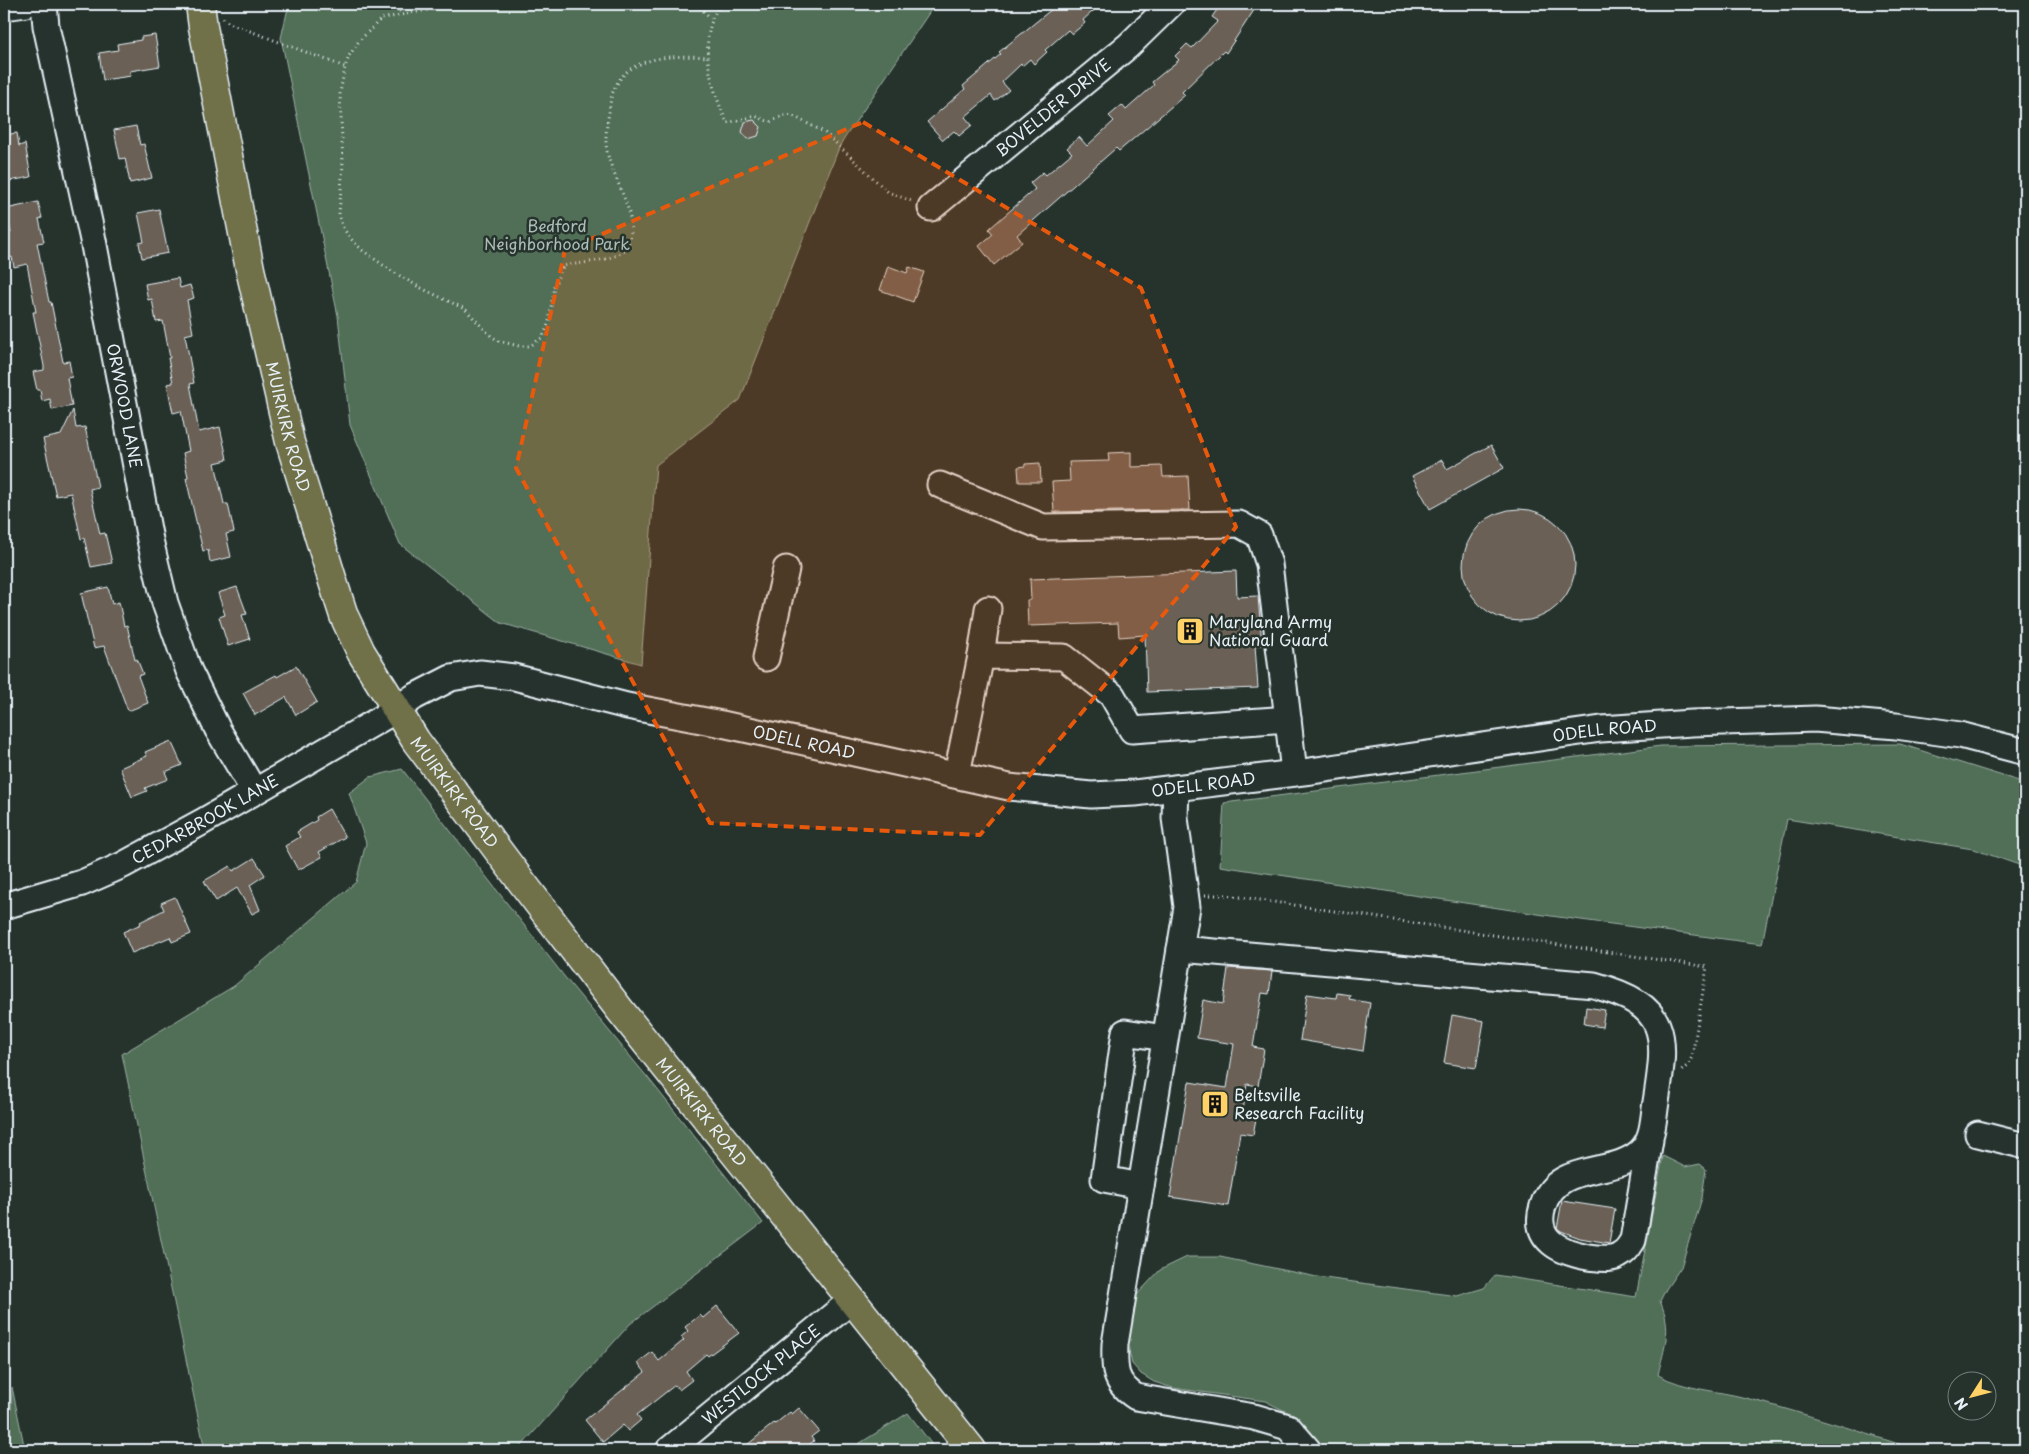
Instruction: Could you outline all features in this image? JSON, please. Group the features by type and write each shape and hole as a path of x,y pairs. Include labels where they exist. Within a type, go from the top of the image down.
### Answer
{"main road":[{"name":"MUIRKIRK ROAD","path":"212,10 203,27 250,269 290,442 344,616 361,652 416,741 620,1010 972,1450"}],"street":[{"path":"4,7 26,4"},
{"name":"ORWOOD LANE","path":"44,4 46,26 93,240 143,503 165,603 189,671 218,730 254,791"},
{"name":"BOVELDER DRIVE","path":"930,208 1128,46 1172,4"},
{"path":"940,485 1043,527 1239,524 1259,535 1269,564 1294,773"},
{"path":"766,658 786,569"},
{"path":"957,774 988,609"},
{"path":"980,656 1064,657 1112,695 1132,730 1288,719"},
{"name":"ODELL ROAD","path":"396,710 414,697 451,678 480,673 514,677 627,706 722,724 1010,787 1091,795 1135,793 1294,773 1601,729 1692,723 1815,719 1896,726 1960,735 2025,752"},
{"name":"CEDARBROOK LANE","path":"4,906 82,883 124,865 396,710"},
{"path":"1176,788 1175,818 1187,907 1115,1344 1114,1368 1124,1389 1136,1397 1254,1417 1288,1427 1308,1450"},
{"path":"1180,948 1594,985 1620,992 1638,1004 1655,1018 1662,1038 1661,1072 1650,1140 1633,1240 1626,1250 1612,1258 1600,1258 1558,1248 1545,1236 1541,1216 1543,1206 1553,1188 1566,1178 1631,1159 1650,1140"},
{"path":"1141,1186 1104,1179 1125,1032 1165,1038"},
{"path":"1978,1134 2025,1146"},
{"name":"WESTLOCK PLACE","path":"669,1450 852,1300"}],"path":[{"path":"392,4 403,13"},
{"path":"457,4 426,11 403,13 381,19 359,42 350,56 345,67 340,92 343,165 339,214 342,226 350,238 362,250 390,270 419,287 465,309 491,336 499,341 518,346 530,346 543,337 549,322 554,286 563,266 611,258 624,250 630,239 631,224 627,206 606,147 607,124 612,96 617,83 628,70 662,56 706,57"},
{"path":"490,4 503,4"},
{"path":"696,4 713,20"},
{"path":"720,4 713,20 706,57 713,92 727,123 755,116 770,122 785,115 793,116 824,132 888,192 930,208"},
{"path":"212,10 229,23 345,67"},
{"path":"1186,899 1210,894 1227,895 1707,968 1692,1057 1688,1066 1680,1072 1670,1074 1661,1072"}],"highlighted area":[{"path":"863,122 1141,288 1236,527 980,835 710,823 516,468 565,250"}],"green space":[{"name":"Bedford Neighborhood Park","path":"289,4 935,4 840,145 740,400 656,465 641,664 501,623 400,544 350,425 338,316 281,38"},
{"path":"1900,744 2025,783 2025,867 1973,849 1787,819 1762,944 1551,916 1220,866 1224,803 1661,746"},
{"path":"402,769 567,980 653,1084 763,1223 630,1324 518,1450 205,1450 122,1054 234,986 356,882 366,843 349,793 370,777"},
{"path":"1663,1156 1685,1167 1700,1164 1706,1169 1702,1198 1681,1267 1660,1301 1664,1311 1667,1330 1658,1375 1690,1387 1746,1398 1789,1410 1918,1450 1324,1450 1293,1415 1265,1401 1173,1388 1154,1382 1141,1374 1132,1364 1128,1346 1134,1298 1160,1270 1187,1257 1220,1257 1317,1277 1457,1296 1484,1288 1495,1275 1636,1297"},
{"path":"12,1387 25,1450 9,1450"},
{"path":"908,1413 936,1450 849,1450"}],"building":[{"path":"1058,4 1101,4 1083,20 1085,23 1072,34 1068,30 1045,50 1047,52 1034,64 1030,59 1022,66 1021,64 1002,82 1009,90 995,101 991,95 965,117 972,125 959,136 954,131 943,140 927,122 965,89 963,86 1001,54 999,52"},
{"path":"1221,4 1258,4 1226,53 1224,51 1182,92 1185,95 1119,151 1116,148 1017,235 1022,242 994,265 979,246 993,234 989,229 1035,189 1030,183 1043,172 1046,175 1072,153 1067,148 1079,137 1087,146 1114,121 1109,116 1122,105 1126,110 1154,85 1152,82 1179,60 1175,56 1187,44 1192,48 1218,21 1212,17"},
{"path":"155,35 160,66 130,71 131,76 103,80 99,53 118,50 117,44 141,40 141,37"},
{"path":"754,120 761,127 758,136 748,139 742,132 745,122"},
{"path":"136,126 140,145 144,144 152,178 130,183 125,158 120,159 114,130"},
{"path":"17,133 19,146 25,144 31,177 4,182 4,135"},
{"path":"38,202 42,218 39,219 44,242 37,243 63,362 69,361 72,377 67,378 72,406 52,410 50,399 42,401 40,390 37,390 33,372 44,370 44,366 33,312 36,312 27,264 14,267 12,257 6,258 4,245 4,234 11,233 6,209"},
{"path":"159,209 168,253 142,258 139,243 144,242 138,213"},
{"path":"888,266 907,273 909,267 924,272 913,302 880,290"},
{"path":"178,278 180,288 190,285 194,298 187,300 193,333 185,335 194,383 190,384 199,432 220,427 227,460 215,463 224,504 228,504 234,532 226,534 231,557 210,562 208,550 203,551 186,478 188,477 183,453 189,451 181,411 173,413 167,384 173,383 163,321 156,322 152,299 148,300 145,284"},
{"path":"73,410 76,428 85,427 98,487 90,489 100,534 105,533 112,563 91,567 84,538 81,539 71,493 56,496 43,439 61,435"},
{"path":"1491,445 1504,468 1430,509 1412,476 1442,460 1447,469"},
{"path":"1131,452 1131,467 1162,466 1163,477 1188,476 1190,510 1054,512 1052,482 1070,481 1069,462 1109,461 1108,453"},
{"path":"1040,463 1041,482 1019,482 1018,467 1025,466 1025,464"},
{"path":"1519,509 1540,513 1558,526 1571,544 1575,565 1571,586 1558,604 1540,617 1519,621 1498,617 1480,604 1467,586 1463,565 1467,544 1480,526 1498,513"},
{"name":"Maryland Army National Guard","path":"1236,571 1237,597 1258,596 1262,645 1255,645 1258,688 1147,692 1145,635 1119,637 1118,623 1028,626 1027,600 1031,600 1030,579"},
{"path":"108,587 112,604 119,602 124,626 127,625 135,660 137,659 143,674 138,676 148,703 128,711 104,646 94,648 81,593"},
{"path":"237,587 247,614 242,615 250,639 228,646 219,617 225,615 218,593"},
{"path":"296,666 317,702 296,715 286,697 255,715 243,693"},
{"path":"171,741 182,765 165,772 168,779 145,788 147,791 132,797 120,768 147,756 145,752"},
{"path":"329,809 345,837 319,852 322,857 298,870 285,846 300,837 297,832 317,820 316,817"},
{"path":"254,858 265,875 250,885 260,910 252,914 237,888 216,901 204,881 230,866 233,871"},
{"path":"175,897 191,934 172,942 170,937 132,953 123,932 164,910 161,903"},
{"path":"1228,968 1272,971 1269,994 1262,993 1253,1047 1264,1049 1258,1086 1247,1084 1243,1111 1257,1113 1253,1135 1240,1133 1228,1206 1170,1197 1189,1082 1227,1088 1234,1044 1197,1038 1203,1000 1223,1004"},
{"path":"1337,993 1350,995 1349,999 1370,1003 1363,1051 1300,1040 1307,994 1336,998"},
{"path":"1586,1007 1605,1010 1602,1027 1584,1024"},
{"path":"1452,1015 1484,1021 1476,1068 1444,1063"},
{"path":"1562,1201 1615,1209 1609,1243 1580,1238 1557,1228"},
{"path":"717,1306 739,1333 708,1356 706,1354 686,1371 692,1380 679,1390 675,1385 637,1415 641,1420 628,1431 623,1425 603,1442 585,1420 645,1372 638,1363 652,1352 659,1361 684,1340 681,1337 688,1331 685,1327 700,1315 703,1318"},
{"path":"799,1408 819,1431 811,1437 814,1441 802,1450 741,1450 774,1423 790,1412 792,1414"}],"place":[{"name":"Maryland Army National Guard","path":"1190,631"},
{"name":"Beltsville Research Facility","path":"1215,1104"}]}
